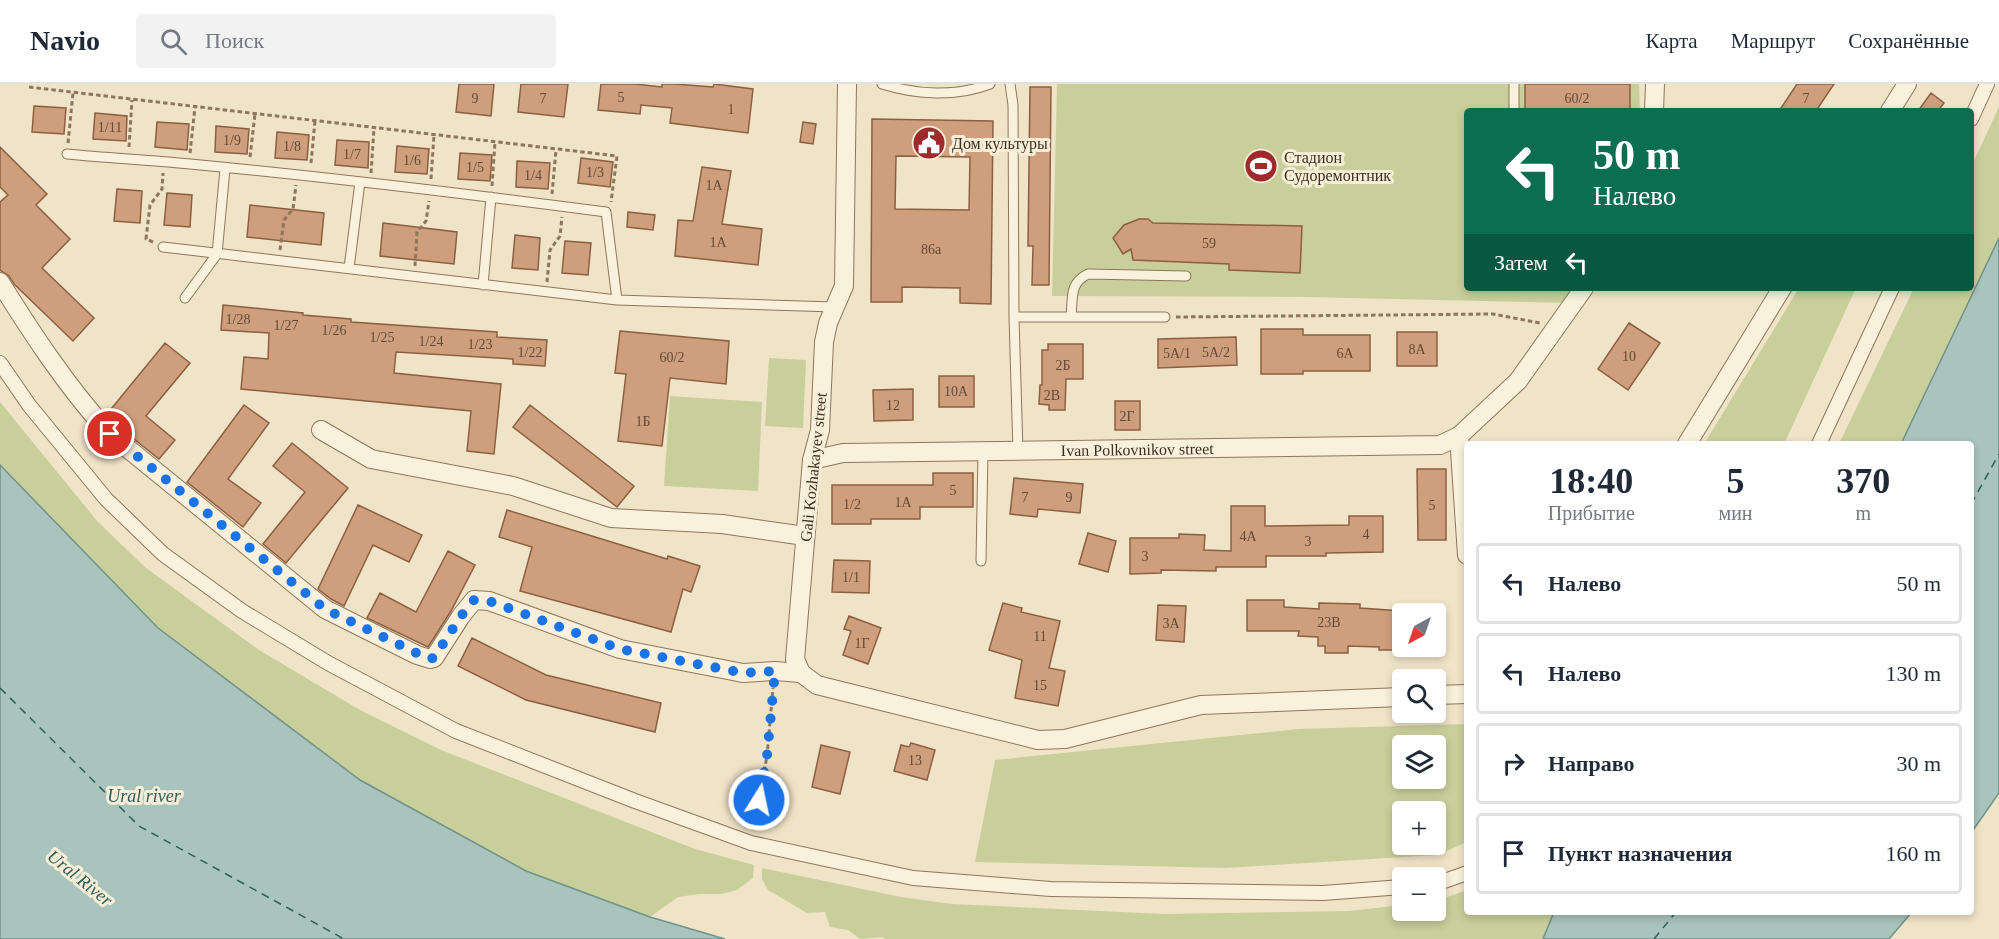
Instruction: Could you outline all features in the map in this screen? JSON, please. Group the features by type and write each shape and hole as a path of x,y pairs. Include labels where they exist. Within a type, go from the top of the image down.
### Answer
{"street":[{"name":"Gali Kozhakayev street","path":"801,673 795,659 812,460 820,430 824,342 828,323 844,286 847,84"},
{"path":"1654,108 1655,84"},
{"path":"1892,108 1907,84"},
{"path":"1974,112 1987,84"},
{"path":"0,282 33,334 85,407 110,434 325,609 429,659 434,658 474,600 489,601 620,649 743,673 775,671 801,673 817,684 1038,740 1065,739 1201,705 1392,697"},
{"name":"Ivan Polkovnikov street","path":"812,460 843,453 1440,445 1459,436 1518,381 1582,291"},
{"path":"1689,441 1780,291"},
{"path":"1820,441 1891,291"},
{"path":"0,363 29,405 105,499 163,554 242,611 328,663 456,731 635,801 751,843 913,878 1051,889 1323,893 1392,888"},
{"path":"321,430 371,459 513,486 611,518 722,524 805,536"},
{"path":"1459,436 1464,510"},
{"path":"1446,695 1464,694"},
{"path":"1446,880 1464,874"}],"lane":[{"path":"882,84 933,94 972,91 990,84"},
{"path":"1010,84 1013,105 1014,317 1018,452"},
{"path":"1514,84 1514,108"},
{"path":"67,154 370,183 606,212 617,300"},
{"path":"185,298 217,254 225,169"},
{"path":"349,268 360,182"},
{"path":"483,285 491,197"},
{"path":"163,247 617,300 834,307"},
{"path":"1071,316 1074,287 1080,278 1088,274 1186,276"},
{"path":"1014,317 1165,317"},
{"path":"981,561 983,452"}],"path":[{"path":"29,87 617,156 611,203 606,212"},
{"path":"67,154 73,92"},
{"path":"128,161 132,99"},
{"path":"189,164 195,107"},
{"path":"249,171 255,114"},
{"path":"310,177 315,121"},
{"path":"370,183 375,128"},
{"path":"414,277 417,232 426,221 434,135"},
{"path":"491,197 495,142"},
{"path":"551,205 556,149"},
{"path":"163,247 146,239 150,205 162,189 164,163"},
{"path":"279,261 284,220 293,209 297,176"},
{"path":"546,292 550,250 560,236 563,206"},
{"path":"1165,317 1493,314 1557,326"},
{"path":"751,843 767,756 775,671"}],"green space":[{"name":"Стадион Судоремонтник","path":"1057,84 1639,84 1640,108 1464,108 1464,291 1573,291 1565,303 1306,297 1052,296"},
{"path":"1999,107 1999,238 1974,291 1974,161"},
{"path":"1797,291 1855,291 1785,441 1706,441"},
{"path":"1913,291 1974,291 1902,441 1840,441"},
{"path":"769,358 806,360 803,428 765,426"},
{"path":"670,396 762,402 758,491 664,486"},
{"path":"0,402 98,522 146,568 259,650 360,710 441,750 695,849 754,865 753,878 737,890 721,894 678,897 650,917 526,871 360,780 158,628 0,465"},
{"path":"1464,724 1464,843 1446,851 1446,801 1392,801 1392,855 1437,855 1225,868 975,862 995,760 1299,729"},
{"path":"762,868 901,897 952,904 1164,914 1349,911 1392,906 1392,921 1446,921 1446,897 1464,891 1464,915 1553,915 1543,939 885,939 882,937 860,939 848,930 830,927 825,912 807,913 768,890 762,879"}],"water":[{"path":"1999,238 1999,793 1974,829 1974,441 1902,441"},
{"name":"Ural river","path":"0,465 158,628 360,780 526,871 650,917 725,939 0,939"},
{"path":"1553,915 1909,915 1889,939 1543,939"}],"building":[{"path":"459,84 494,84 491,116 456,112"},
{"path":"521,84 568,84 564,117 518,112"},
{"path":"601,84 662,87 662,84 675,84 713,87 714,84 753,89 748,133 670,123 672,108 641,105 640,114 598,110"},
{"path":"1525,84 1630,84 1630,108 1525,108"},
{"path":"1797,84 1834,84 1818,108 1781,108"},
{"path":"1030,87 1051,87 1049,285 1032,285 1033,246 1028,246"},
{"path":"1931,93 1944,103 1940,108 1920,108"},
{"path":"34,106 66,108 64,134 32,132"},
{"path":"95,113 127,116 126,141 93,139"},
{"path":"872,119 993,121 991,304 960,303 960,288 902,287 902,302 871,302","holes":["896,156 970,157 969,210 895,209"]},
{"path":"157,122 189,124 187,150 155,147"},
{"path":"803,122 816,124 813,144 800,142"},
{"path":"216,126 249,129 247,154 215,152"},
{"path":"277,132 309,135 307,160 275,158"},
{"path":"337,140 369,142 368,168 335,165"},
{"path":"397,146 429,149 427,174 395,172"},
{"path":"0,147 47,194 36,205 70,239 42,268 94,318 73,341 14,284 9,276 0,270 0,202 8,195 0,187"},
{"path":"460,153 492,155 490,181 458,179"},
{"path":"581,158 613,162 610,187 578,183"},
{"path":"517,161 550,163 548,189 516,187"},
{"path":"702,167 731,171 722,224 762,229 758,265 675,256 678,220 693,221"},
{"path":"117,189 142,191 140,223 114,221"},
{"path":"167,193 192,195 190,227 164,225"},
{"path":"250,205 324,213 321,245 247,237"},
{"path":"628,212 655,215 653,230 627,227"},
{"path":"1139,219 1148,219 1153,223 1302,226 1300,273 1229,270 1229,264 1133,260 1131,249 1123,254 1113,238 1124,225"},
{"path":"383,223 457,232 454,264 380,256"},
{"path":"515,235 540,238 538,270 512,268"},
{"path":"565,241 591,243 588,275 562,273"},
{"path":"223,305 351,319 351,322 497,332 497,337 547,340 545,366 513,364 513,359 396,352 394,373 501,384 494,454 467,451 471,411 241,389 244,357 268,359 269,333 221,330"},
{"path":"1629,323 1660,343 1628,390 1598,369"},
{"path":"1261,329 1303,329 1303,335 1370,335 1370,371 1303,371 1303,374 1261,374"},
{"path":"620,331 729,341 726,384 670,378 662,446 618,441 626,374 615,373"},
{"path":"1397,332 1437,332 1437,366 1397,366"},
{"path":"1236,337 1237,365 1158,368 1158,339"},
{"path":"165,343 190,363 146,416 175,440 159,459 118,426 107,414"},
{"path":"1048,344 1083,344 1083,379 1066,379 1065,410 1049,410 1049,405 1039,404 1040,385 1042,385 1042,350 1048,350"},
{"path":"939,376 974,376 974,407 939,407"},
{"path":"913,389 913,420 874,421 873,390"},
{"path":"1115,401 1140,401 1140,430 1115,430"},
{"path":"244,405 269,423 228,479 261,503 243,527 187,482"},
{"path":"530,405 634,486 617,507 513,427"},
{"path":"292,443 348,488 286,563 263,544 305,492 273,466"},
{"path":"1417,469 1446,469 1446,540 1418,540"},
{"path":"933,473 973,473 973,507 920,507 920,519 871,519 871,524 832,524 832,485 933,485"},
{"path":"1014,478 1083,484 1080,513 1038,509 1037,517 1010,514"},
{"path":"358,505 422,535 409,562 373,545 344,606 318,589"},
{"path":"1231,506 1265,506 1265,526 1349,525 1349,516 1383,516 1383,552 1326,553 1326,556 1266,556 1266,567 1216,567 1216,571 1161,570 1161,573 1130,574 1130,538 1179,538 1179,534 1205,535 1204,550 1231,551"},
{"path":"507,510 667,559 668,556 700,566 691,592 683,589 671,632 520,591 532,547 499,537"},
{"path":"1088,533 1116,541 1108,572 1079,564"},
{"path":"448,551 475,565 451,611 428,647 367,618 380,593 416,612"},
{"path":"834,560 870,561 869,593 832,592"},
{"path":"1247,600 1284,600 1284,607 1319,609 1319,603 1360,604 1360,608 1392,610 1392,650 1379,650 1379,647 1348,646 1348,653 1325,653 1325,646 1318,646 1318,637 1298,636 1299,631 1247,631"},
{"path":"1003,603 1022,608 1021,612 1060,621 1049,668 1065,671 1058,706 1015,698 1022,660 989,650"},
{"path":"1158,605 1186,606 1184,642 1156,640"},
{"path":"849,616 881,628 868,664 843,655 851,631 844,629"},
{"path":"472,638 546,675 661,703 655,732 526,700 458,666"},
{"path":"911,743 935,750 927,780 894,771 901,745 909,747"},
{"path":"821,745 850,752 840,794 812,787"}],"ferry route":[{"path":"1974,499 1999,454"},
{"path":"0,688 139,826 344,939"},
{"path":"1654,939 1674,915"}],"place":[{"name":"Дом культуры","path":"929,143"},
{"name":"Стадион Судоремонтник","path":"1261,166"}],"route":[{"path":"110,434 325,609 417,655 429,659 434,658 474,600 489,601 620,649 743,673 775,671 767,756 759,800"}],"water label":[{"name":"Ural River","path":"80,878"}]}
